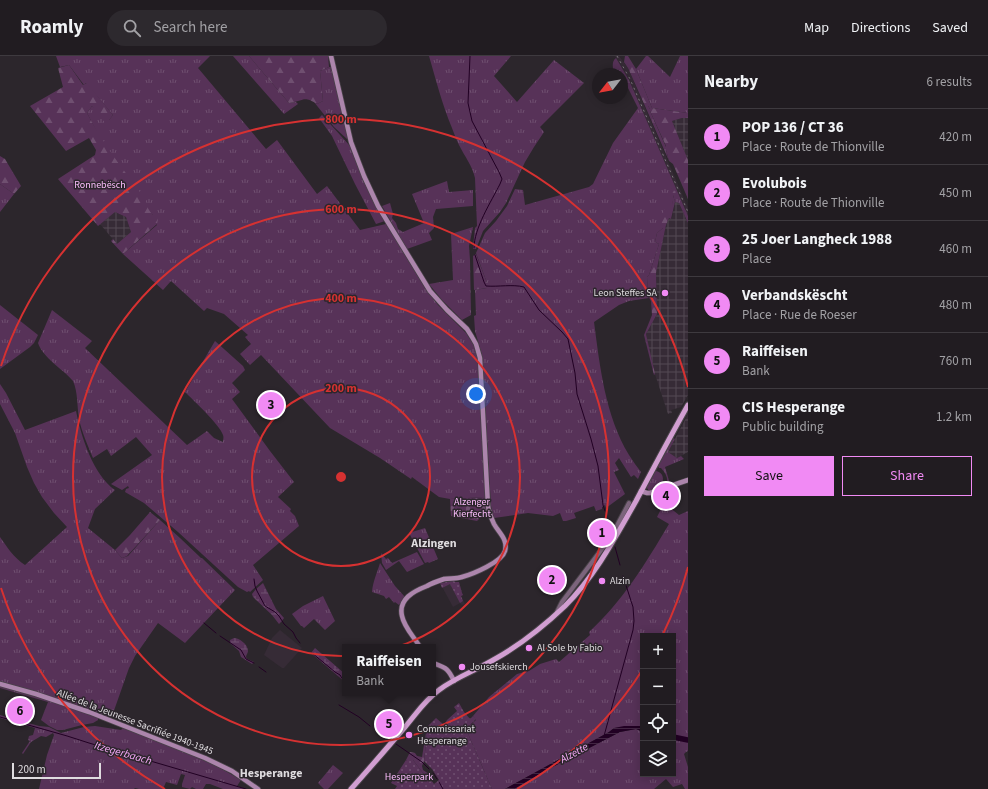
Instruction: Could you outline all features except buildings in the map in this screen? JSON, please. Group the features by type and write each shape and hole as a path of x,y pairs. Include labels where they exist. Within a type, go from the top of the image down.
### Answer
{"main road":[{"path":"331,56 351,142 372,195 430,291 472,337 476,344 480,358 489,512 493,523 504,539 506,546 504,553 499,560 478,571 462,577 438,581 418,590 406,598 401,609 402,617 418,644"},
{"path":"436,692 505,653 536,631 573,597 588,579 610,547 688,406"},
{"path":"641,491 650,493 688,480"},
{"path":"436,664 447,669 454,681"},
{"name":"Allée de la Jeunesse Sacrifiée 1940-1945","path":"0,684 36,694 89,712 205,758 232,771 258,789"},
{"path":"351,789 432,696"}],"street":[{"path":"556,614 562,602 611,537 629,503"},
{"path":"582,575 588,579"}],"shaded area":[{"path":"615,56 619,56 628,68 622,68"},
{"path":"628,68 688,208 688,216 629,80"},
{"path":"688,118 688,160 672,121"},
{"path":"675,202 679,202 688,223 688,395 681,407 671,410 672,413 668,414 654,371 646,334 657,314 656,273 666,225 669,218 672,218"},
{"path":"115,212 126,217 131,232 117,244 100,224"},
{"path":"688,414 688,452 677,458 668,452"},
{"path":"454,581 459,582 463,595 461,596 465,604 462,605 460,603 453,607 440,583"},
{"path":"280,630 302,648 284,668 264,655 272,638"}],"green space":[{"path":"56,56 210,56 198,68 266,149 277,140 317,194 327,186 360,230 386,224 425,288 438,305 466,333 475,347 478,359 485,497 450,499 439,497 412,477 411,479 380,458 330,428 261,355 250,365 240,354 251,344 245,337 248,335 224,314 207,308 204,311 171,281 163,290 123,254 157,225 153,215 150,213 99,136 87,113 92,106 109,120 113,115 86,83 84,85 69,65 60,67"},
{"path":"233,56 249,56 289,103 296,102 298,104 284,114"},
{"path":"249,56 328,56 329,67 320,71 323,101 317,104 303,99 289,103"},
{"path":"429,56 511,56 494,76 517,102 554,60 584,83 540,127 544,132 525,162 506,203 483,231 476,249 473,249 475,228 477,226 474,173 458,143 448,119"},
{"path":"625,56 628,56 636,69 652,108 688,113 688,118 672,121 688,160 688,199 673,164 669,161 666,146 650,109 648,106 645,106 624,62"},
{"path":"646,56 648,56 670,77 680,56 688,56 688,113 652,108 636,69"},
{"path":"616,58 622,68 613,68 614,60"},
{"name":"Ronnebësch","path":"69,65 83,85 87,83 113,115 106,124 92,106 87,113 107,147 146,200 150,212 153,215 157,214 157,224 123,254 111,241 113,239 117,244 131,232 126,217 115,212 98,226 58,179 95,155 96,150 89,138 66,151 30,106 63,87 58,68"},
{"path":"331,67 348,139 334,127 314,102 317,104 323,101 320,71"},
{"path":"628,78 688,216 688,223 679,203 675,202 671,188 673,204 663,228 657,233 655,242 659,244 647,277 649,298 629,301 619,305 594,322 601,373 614,424 629,455 641,472 638,479 634,475 631,477 619,458 615,463 619,470 614,472 625,494 606,508 605,505 602,509 596,511 594,506 574,513 576,518 563,521 560,513 553,516 528,513 494,518 491,506 482,355 475,331 474,316 476,315 475,290 487,288 487,283 476,253 485,233 507,206 515,189 523,190 525,205 589,187 593,184 613,143 638,108 628,88"},
{"path":"645,106 648,106 650,109 666,147 669,161"},
{"path":"322,115 350,146 373,201 385,221 376,224 332,136 319,118"},
{"path":"0,156 5,159 21,186 14,194 0,184"},
{"path":"447,181 449,192 473,190 473,206 436,209 433,217 434,228 429,233 432,240 407,249 382,206 390,203 393,214 392,218 398,229 403,232 424,223 412,194"},
{"path":"0,184 14,194 0,212"},
{"path":"671,188 676,192 673,195 675,202 671,219 669,218 666,225 656,273 657,314 646,334 654,375 644,335 652,315 651,301 648,296 647,277 659,244 655,242 657,233 663,228 661,220 665,207 673,204 669,189"},
{"path":"473,227 469,246 471,315 462,320 442,300 429,284 453,280 451,234"},
{"path":"476,254 487,283 487,288 474,290 473,256"},
{"path":"0,305 38,335 30,347 0,369"},
{"path":"52,310 92,341 85,348 187,445 207,431 214,438 223,442 223,435 217,425 185,392 215,341 243,366 245,370 232,383 240,392 232,399 294,482 278,497 291,509 290,511 295,516 299,526 253,565 263,580 250,592 238,587 144,503 125,492 126,489 129,488 128,486 122,490 111,484 152,455 136,437 111,456 107,449 93,458 80,424 75,385 69,377 44,354 38,343"},
{"path":"0,384 25,430 76,411 81,432 94,465 100,475 115,490 95,509 88,528 115,550 122,558 128,556 160,520 235,590 185,643 158,623 135,656 129,668 111,719 98,718 98,720 93,723 57,730 41,720 48,702 0,688 0,537 14,556 25,565 67,527 42,497 34,483 15,433 0,404"},
{"path":"673,438 675,439 668,452 677,458 681,456 684,459 665,467 670,484 667,485 667,478 658,466"},
{"path":"656,471 662,475 662,483 660,488 649,491 647,484"},
{"name":"Alzenger Kierfecht","path":"485,497 486,516 479,516 477,521 451,516 450,499"},
{"path":"664,503 679,515 688,511 688,751 684,754 688,767 688,789 685,789 682,784 673,787 666,779 654,789 514,789 541,773 620,732 636,729 640,731 640,777 676,777 676,633 640,633 640,726 614,728 505,789 492,789 466,729 476,720 473,716 489,697 517,674 529,671 540,664 556,659 559,662 590,635 589,632 612,608 633,581 669,524 657,517"},
{"path":"150,512 160,520 127,556 122,558 115,550"},
{"path":"425,528 438,559 429,563 425,563 409,533"},
{"path":"417,552 424,564 407,572 399,561 386,570 382,563 381,553 392,563"},
{"path":"380,563 395,586 405,597 399,605 395,602 394,603 389,597 386,599 384,596 372,592"},
{"path":"454,581 459,582 463,595 461,596 463,601 460,603 450,584 442,588 440,583"},
{"path":"263,583 276,609 284,618 279,624 272,615 253,597 252,594"},
{"path":"323,596 335,621 325,630 314,619 304,628 292,614 303,606"},
{"path":"234,638 241,640 247,646 248,651 246,657 254,662 252,664 241,657 239,651 230,643 230,640"},
{"path":"315,648 342,671 342,679 311,653"},
{"name":"Hesperpark","path":"459,703 470,719 473,716 476,719 466,729 492,789 395,789 397,786 391,783 406,760 407,761 409,758 413,760 434,784 439,780 432,769 424,761 426,733 428,726 436,718 444,725 447,720 457,711 454,707"},
{"path":"0,715 39,726 49,727 61,733 84,727 95,726 121,730 123,728 213,764 241,780 237,786 246,789 223,789 206,784 203,789 196,789 192,787 190,789 182,787 185,775 181,774 177,785 166,782 163,789 39,789 47,755 54,735 53,733 46,737 41,736 31,742 23,754 22,753 30,741 28,740 29,736 33,735 35,728 0,718"},
{"path":"426,733 424,761 422,766 423,770 429,774 428,776 423,773 413,760 406,760 410,752 422,757"},
{"path":"333,765 343,773 328,789 324,789 318,783"}],"water":[{"path":"624,726 640,726 640,731 636,729 620,732 541,773 514,789 505,789 609,732 614,728"}],"waterway":[{"path":"470,56 468,103 472,121 502,179 480,224 474,248"},
{"path":"475,255 486,286 524,287 539,310 568,339 575,373 577,394 598,466 605,511"},
{"path":"606,515 609,532"},
{"path":"615,547 620,565"},
{"path":"604,736 633,630 633,607 623,576"},
{"path":"254,579 257,591 265,606 279,616 284,624 293,632 300,643"},
{"path":"204,623 216,633"},
{"path":"220,636 241,650 246,659 254,663"},
{"path":"312,653 342,678"},
{"path":"259,667 266,672"},
{"path":"339,705 359,717 370,726"},
{"name":"Itzegerbaach","path":"0,717 246,789"},
{"name":"Alzette","path":"676,738 688,740"},
{"path":"396,744 422,762 429,769"},
{"path":"433,773 437,779"},
{"path":"439,782 443,789"}],"railway":[{"path":"617,56 630,79 688,212"}],"place":[{"name":"Leon Steffes SA","path":"665,293"},
{"name":"25 Joer Langheck 1988","path":"271,405"},
{"name":"Verbandskëscht","path":"666,496"},
{"name":"POP 136 / CT 36","path":"602,533"},
{"name":"Evolubois","path":"552,580"},
{"name":"Alzin","path":"602,581"},
{"name":"Al Sole by Fabio","path":"529,648"},
{"name":"Jousefskierch","path":"462,667"},
{"name":"CIS Hesperange","path":"20,711"},
{"name":"Raiffeisen","path":"389,724"},
{"name":"Commissariat Hesperange","path":"409,735"}],"district":[{"name":"Alzingen","path":"434,543"},
{"name":"Hesperange","path":"271,773"}]}
